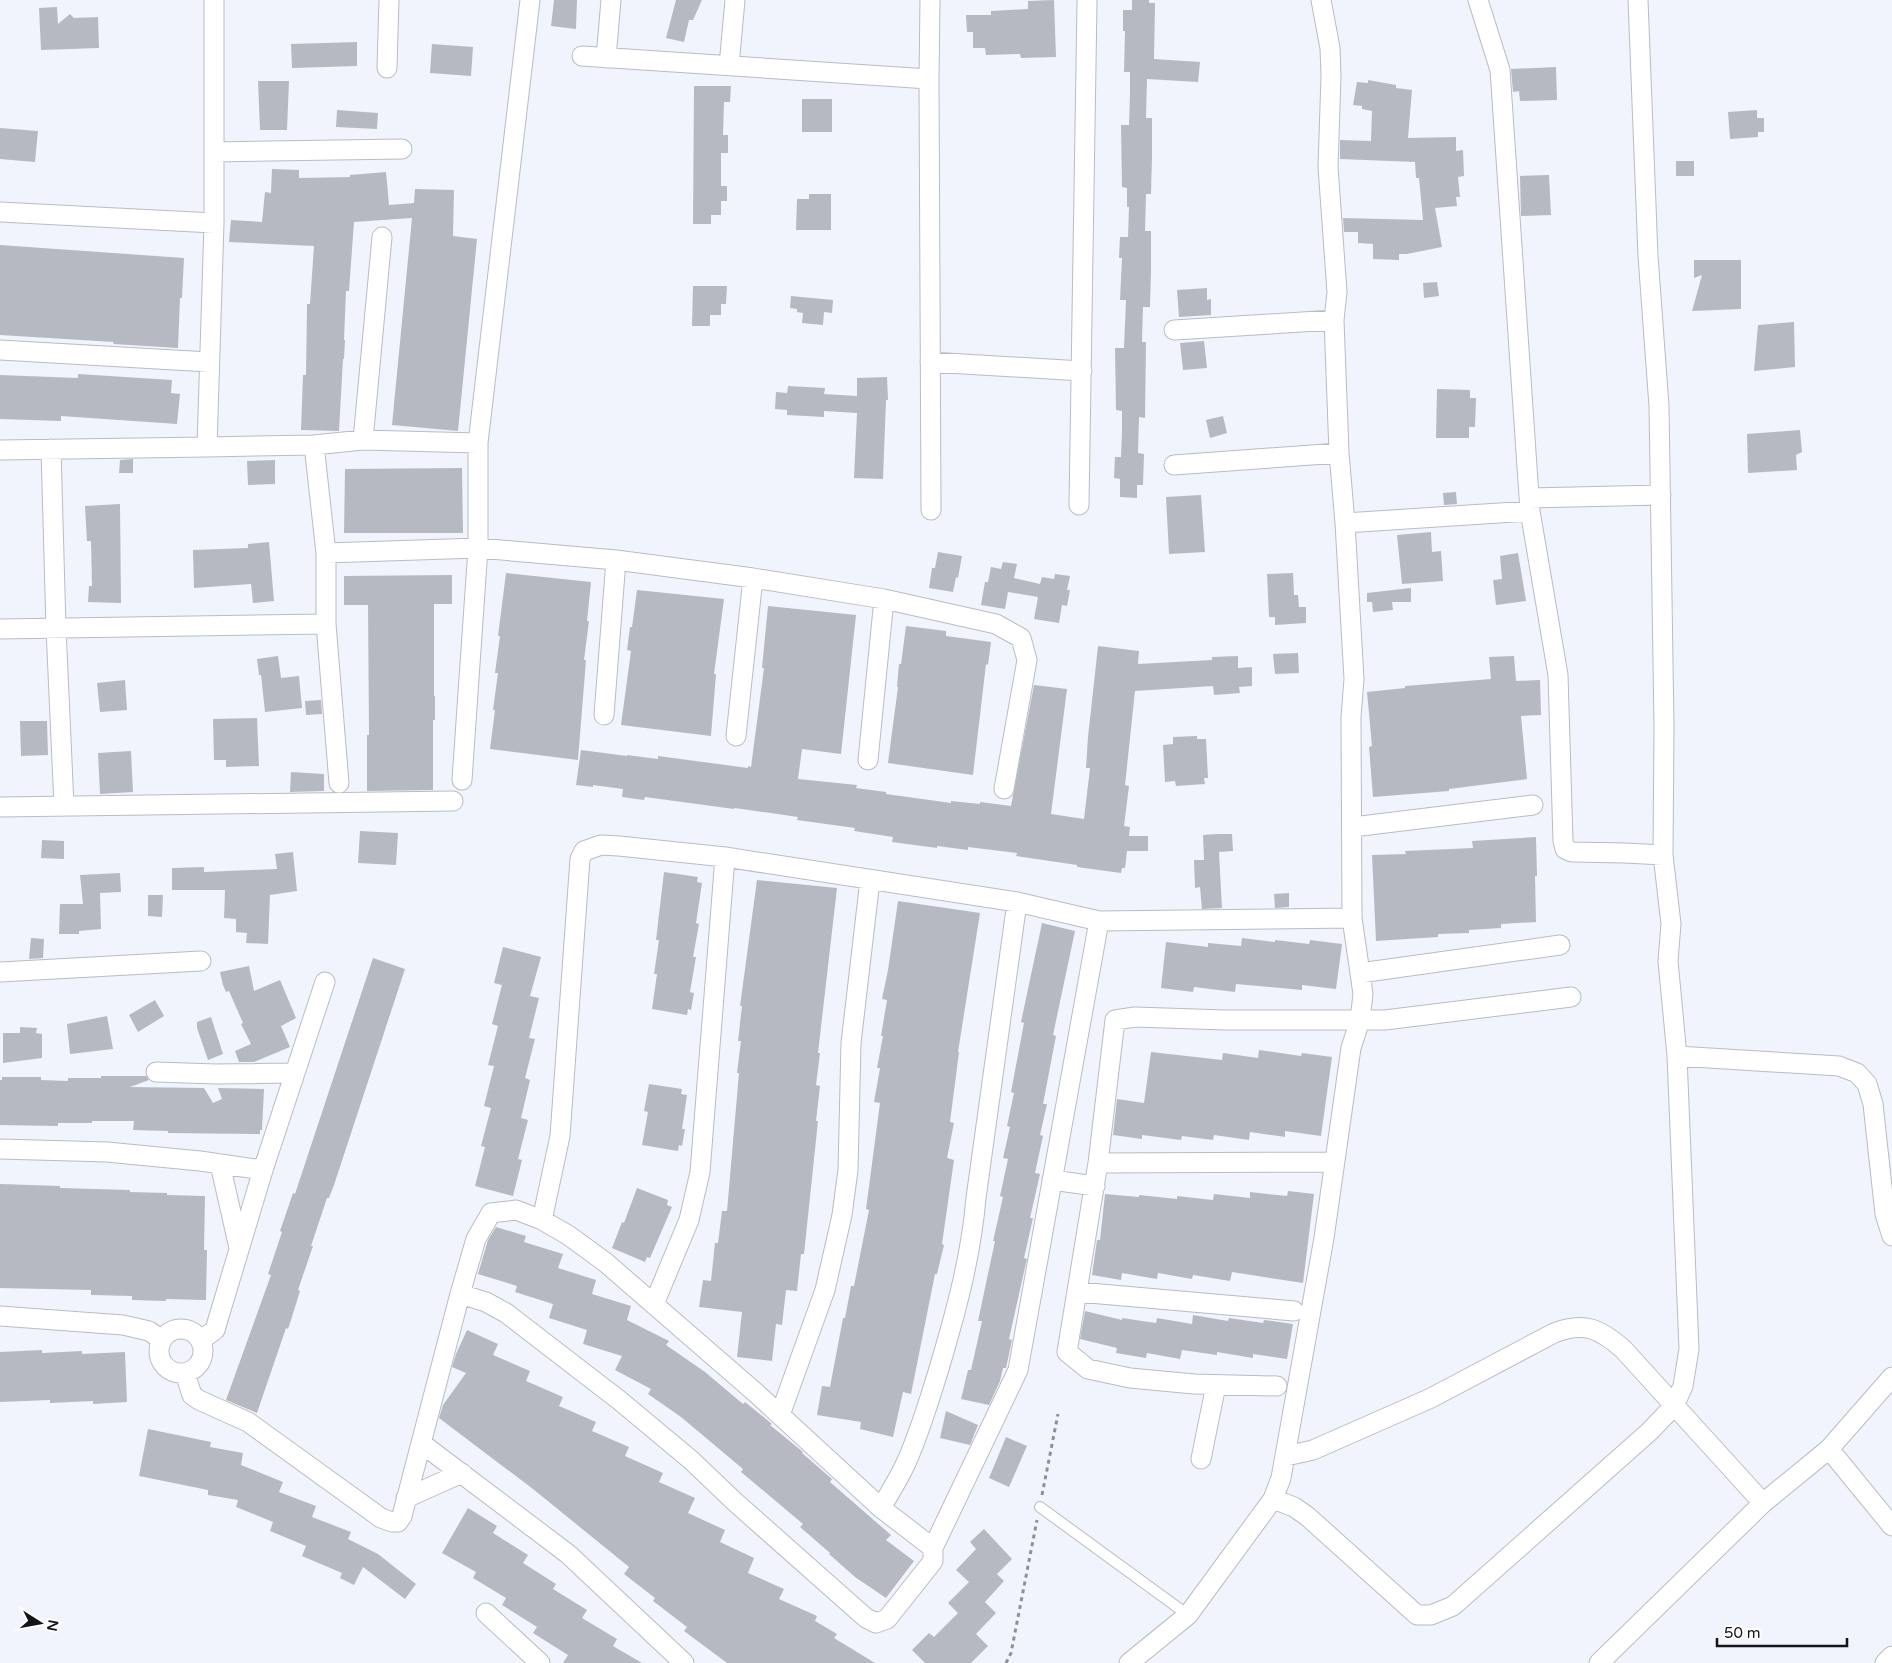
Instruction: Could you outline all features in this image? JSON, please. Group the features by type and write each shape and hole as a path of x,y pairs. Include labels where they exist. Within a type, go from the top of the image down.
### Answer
{"street":[{"path":"206,447 214,223 214,0"},
{"path":"387,68 389,0"},
{"path":"462,780 478,548 478,443 530,0"},
{"path":"606,58 611,0"},
{"path":"729,66 736,0"},
{"path":"930,0 931,510"},
{"path":"1129,1663 1188,1616 1273,1499 1281,1478 1324,1238 1351,1048 1360,1020 1363,994 1352,918 1351,717 1354,678 1339,453 1334,320 1337,292 1328,167 1330,48 1321,0"},
{"path":"1478,0 1500,70 1530,505 1558,675 1563,841 1565,849 1572,852 1625,852 1662,855"},
{"path":"1273,1499 1294,1507 1307,1516 1417,1615 1431,1615 1453,1606 1649,1432 1674,1406 1683,1386 1689,1349 1677,1056 1668,961 1671,924 1662,855 1664,726 1659,406 1648,256 1638,0"},
{"path":"1080,506 1087,2"},
{"path":"582,56 929,79"},
{"path":"214,152 402,149"},
{"path":"0,212 214,223"},
{"path":"364,440 382,237"},
{"path":"1174,330 1334,320"},
{"path":"0,350 210,362"},
{"path":"930,362 1082,371"},
{"path":"0,450 314,445 364,440 478,443"},
{"path":"314,445 326,553 326,624 339,783"},
{"path":"51,449 56,628 64,806"},
{"path":"1174,465 1339,453"},
{"path":"1345,523 1530,505 1661,495"},
{"path":"326,553 478,548 616,560 752,578 884,599 996,624 1021,638 1027,660 1004,789"},
{"path":"604,715 616,560"},
{"path":"736,736 752,578"},
{"path":"868,760 884,599"},
{"path":"0,630 326,624"},
{"path":"0,806 453,801"},
{"path":"1353,827 1533,805"},
{"path":"542,1220 560,1136 580,859 584,850 601,845 619,846 725,858 1017,902 1099,921 1352,918"},
{"path":"654,1304 690,1220 700,1172 725,858"},
{"path":"780,1415 825,1290 842,1215 848,1170 850,1043 870,880"},
{"path":"881,1508 904,1467 922,1423 950,1334 966,1266 972,1237 1017,902"},
{"path":"460,1294 497,1307 619,1400 691,1460 735,1502 866,1618 876,1623 887,1619 933,1561 933,1548 1018,1370 1099,921"},
{"path":"1360,973 1560,945"},
{"path":"0,972 201,961"},
{"path":"201,1340 214,1330 263,1170 325,982"},
{"path":"1277,1386 1216,1385 1130,1378 1088,1369 1067,1352 1095,1186 1115,1020 1135,1017 1215,1020 1395,1019 1571,997"},
{"path":"1677,1056 1840,1066 1857,1073 1867,1084 1873,1104 1885,1214 1892,1236"},
{"path":"156,1072 216,1074 295,1073"},
{"path":"0,1149 107,1152 263,1170"},
{"path":"1098,1163 1335,1162"},
{"path":"220,1164 239,1250"},
{"path":"1052,1180 1095,1186"},
{"path":"185,1373 192,1395 199,1400 248,1422 386,1521 398,1522 402,1516 476,1239 491,1213 516,1210 542,1220 568,1235 605,1262 780,1415 881,1508 933,1548"},
{"path":"1078,1292 1294,1311"},
{"path":"0,1316 122,1325 149,1332 162,1340"},
{"path":"1286,1456 1313,1450 1431,1398 1554,1333 1573,1327 1588,1327 1610,1338 1623,1349 1762,1503"},
{"path":"182,1329 193,1332 201,1340 204,1354 197,1367 185,1373 176,1373 169,1370 163,1364 160,1356 162,1340 171,1332 182,1329"},
{"path":"1599,1663 1762,1503 1829,1449 1892,1377"},
{"path":"1201,1459 1216,1385"},
{"path":"421,1443 568,1554 684,1663"},
{"path":"1829,1449 1892,1526"},
{"path":"406,1498 462,1473"},
{"path":"486,1613 540,1663"},
{"path":"1885,1663 1892,1656"}],"lane":[{"path":"1040,1507 1188,1616"}],"path":[{"path":"1006,1663 1011,1652 1058,1414"}],"building":[{"path":"554,0 577,0 576,29 551,26"},
{"path":"676,0 702,0 693,20 689,20 684,42 666,38"},
{"path":"1054,0 1056,57 1021,58 1020,54 986,55 985,48 973,48 973,32 967,32 966,15 991,15 991,11 1028,9 1028,1"},
{"path":"1132,0 1149,0 1149,3 1155,3 1154,59 1200,62 1198,82 1147,79 1146,118 1152,118 1152,157 1151,194 1146,194 1145,231 1151,231 1151,270 1150,307 1143,307 1142,342 1146,342 1145,418 1139,417 1138,453 1144,454 1143,485 1137,485 1137,498 1120,497 1120,479 1114,478 1115,457 1121,457 1122,430 1122,411 1116,410 1115,348 1124,348 1126,300 1120,300 1122,258 1119,258 1120,237 1128,237 1129,207 1127,207 1127,188 1122,187 1121,125 1129,125 1130,92 1130,72 1124,72 1125,31 1123,31 1123,10 1132,10"},
{"path":"57,7 58,24 70,14 74,18 98,17 99,48 41,50 39,8"},
{"path":"357,42 357,66 292,68 291,44"},
{"path":"432,44 473,47 471,76 430,73"},
{"path":"1556,67 1557,100 1520,101 1519,91 1513,92 1511,69"},
{"path":"1368,80 1396,85 1396,88 1412,90 1408,138 1456,137 1456,151 1463,150 1464,176 1458,177 1460,197 1456,197 1457,206 1435,208 1442,247 1399,254 1399,260 1373,259 1373,244 1358,243 1358,232 1344,232 1343,218 1423,220 1419,178 1416,178 1415,162 1340,159 1340,140 1371,141 1372,111 1362,109 1362,106 1353,105 1357,82 1368,83"},
{"path":"258,81 289,81 287,130 260,130"},
{"path":"694,86 731,86 730,102 724,102 723,135 728,135 728,153 721,153 721,186 727,186 727,201 721,201 721,215 711,215 711,224 693,224"},
{"path":"802,99 832,99 832,132 802,132"},
{"path":"337,110 378,113 377,129 336,127"},
{"path":"1757,110 1757,118 1764,118 1764,132 1758,132 1758,137 1730,139 1728,112"},
{"path":"0,128 38,131 35,162 0,159"},
{"path":"1676,161 1694,161 1694,176 1676,176"},
{"path":"272,169 299,170 299,178 350,177 350,175 386,172 389,205 414,203 415,189 454,190 453,236 477,239 458,431 392,425 412,218 354,222 349,291 346,291 339,431 301,430 303,375 306,375 307,304 310,304 314,246 229,242 231,220 262,222 265,192 271,193"},
{"path":"1549,175 1551,215 1521,216 1520,176"},
{"path":"809,194 831,194 831,230 796,230 797,199 809,199"},
{"path":"0,245 184,258 178,348 0,335"},
{"path":"1694,260 1741,260 1741,309 1692,311 1702,275 1694,278"},
{"path":"1437,282 1439,296 1424,298 1423,283"},
{"path":"693,286 727,286 726,304 721,304 721,315 710,315 710,326 692,326"},
{"path":"1207,288 1207,300 1211,299 1211,315 1179,317 1177,290"},
{"path":"791,296 833,300 832,313 824,312 823,325 802,323 803,313 797,312 797,309 790,308"},
{"path":"1794,322 1795,367 1754,371 1758,325"},
{"path":"1204,341 1207,368 1183,370 1180,343"},
{"path":"78,374 172,380 171,393 180,394 177,424 61,416 61,421 0,419 0,375 78,378"},
{"path":"887,377 888,400 886,400 883,479 854,478 857,413 824,411 824,417 787,415 787,410 775,409 776,392 787,393 788,386 825,388 824,394 857,396 857,378"},
{"path":"1437,389 1470,390 1470,398 1476,398 1475,427 1469,427 1469,438 1436,438"},
{"path":"1223,416 1227,433 1210,438 1206,420"},
{"path":"1800,430 1802,452 1796,455 1797,470 1748,473 1747,434"},
{"path":"133,459 133,473 119,473 120,460"},
{"path":"275,460 275,484 248,485 247,461"},
{"path":"462,468 463,533 344,533 345,469"},
{"path":"1456,492 1457,504 1444,505 1443,493"},
{"path":"1201,495 1205,552 1169,554 1166,497"},
{"path":"120,504 121,603 88,602 89,586 92,586 91,541 87,541 85,506"},
{"path":"1431,532 1432,552 1441,551 1443,581 1402,584 1397,535"},
{"path":"269,542 274,601 253,603 251,584 194,588 193,550 248,548 248,544"},
{"path":"938,552 962,556 953,592 929,588 932,568 935,568"},
{"path":"1518,553 1526,601 1496,605 1493,580 1502,579 1500,556"},
{"path":"1003,562 1017,564 1014,578 1040,584 1042,577 1054,579 1055,574 1070,576 1067,590 1070,590 1067,606 1062,605 1059,623 1034,619 1038,597 1008,592 1005,609 981,605 985,582 988,582 991,567 1001,569"},
{"path":"506,573 591,582 578,760 490,749 498,673 495,673 500,636 498,636"},
{"path":"1293,573 1294,595 1298,595 1299,607 1306,607 1306,623 1275,625 1275,617 1269,617 1267,574"},
{"path":"452,575 452,604 434,604 435,720 433,720 433,790 367,791 367,735 369,735 368,605 344,605 344,576"},
{"path":"1411,588 1411,602 1392,602 1393,610 1373,612 1372,602 1367,602 1367,593"},
{"path":"637,590 724,599 714,674 716,674 711,736 621,725 631,651 627,650"},
{"path":"768,606 856,615 841,754 802,749 798,779 857,785 856,788 886,792 886,794 951,803 951,801 980,804 980,802 1011,806 1034,685 1067,689 1051,814 1084,819 1090,768 1086,768 1088,737 1098,646 1139,651 1138,664 1212,660 1212,657 1238,656 1238,668 1252,667 1252,686 1239,687 1240,693 1214,695 1213,686 1135,691 1125,785 1129,786 1124,826 1130,827 1129,836 1148,836 1148,851 1127,851 1125,868 1122,868 1121,873 1016,856 1017,853 968,847 968,850 937,846 937,848 892,842 893,837 854,831 855,828 797,820 798,817 645,797 644,800 622,797 623,789 576,785 581,750 658,759 658,756 751,767 764,668 762,668"},
{"path":"906,626 946,631 946,636 991,642 988,665 986,664 973,775 888,763 898,687 899,664 901,664"},
{"path":"1298,653 1299,673 1275,674 1273,654"},
{"path":"278,656 281,678 299,676 302,708 265,712 261,675 259,675 257,659"},
{"path":"1514,656 1516,681 1540,680 1541,715 1521,716 1527,779 1449,789 1449,791 1373,797 1369,747 1372,746 1367,692 1405,688 1405,686 1491,679 1489,657"},
{"path":"125,680 127,710 100,712 97,683"},
{"path":"321,700 322,714 306,715 305,701"},
{"path":"257,718 259,766 226,767 226,760 214,760 213,719"},
{"path":"20,721 47,721 48,755 21,756"},
{"path":"1197,736 1197,739 1206,739 1208,778 1204,778 1205,784 1176,786 1175,781 1165,782 1163,745 1173,744 1173,737"},
{"path":"131,751 133,792 100,794 98,753"},
{"path":"291,772 324,774 324,791 290,792"},
{"path":"360,831 398,833 396,865 358,863"},
{"path":"1232,834 1233,851 1219,852 1222,908 1202,909 1200,887 1195,888 1194,860 1204,860 1203,835"},
{"path":"1536,837 1536,922 1501,924 1501,928 1469,930 1469,933 1438,934 1438,937 1376,941 1372,855 1406,854 1405,851 1473,848 1472,841"},
{"path":"42,840 64,841 64,859 41,858"},
{"path":"293,852 297,891 270,895 268,944 246,943 247,933 236,932 236,919 224,918 225,890 172,890 172,868 204,867 204,872 277,869 275,854"},
{"path":"664,872 698,877 697,882 702,883 696,923 699,924 693,957 696,957 690,992 694,993 691,1010 688,1009 687,1015 652,1009 657,974 654,974 659,940 656,940"},
{"path":"120,873 121,892 100,893 101,929 79,931 79,934 59,934 60,904 83,904 80,875"},
{"path":"757,880 837,888 818,1053 820,1053 816,1085 820,1086 816,1121 818,1121 804,1254 801,1254 797,1291 786,1290 782,1325 776,1324 772,1361 737,1357 742,1312 699,1307 703,1280 711,1281 715,1243 718,1243 722,1211 727,1211 739,1073 737,1073 741,1041 738,1041 742,1006 740,1006"},
{"path":"1289,893 1289,907 1275,908 1274,894"},
{"path":"148,895 163,895 162,917 148,916"},
{"path":"898,901 980,913 958,1052 950,1122 954,1123 947,1158 954,1160 942,1244 944,1245 937,1274 935,1274 911,1394 903,1392 893,1437 860,1429 861,1422 817,1415 822,1386 830,1387 843,1318 845,1318 851,1286 854,1286 869,1210 866,1209 880,1103 874,1102 880,1068 877,1068 887,1000 882,999"},
{"path":"1042,923 1075,931 1053,1035 1056,1036 1043,1104 1047,1104 1040,1135 1043,1136 1035,1173 1040,1174 1030,1218 1033,1218 1024,1258 1027,1259 1009,1339 1012,1340 1006,1368 1003,1368 1000,1381 989,1405 961,1399 968,1370 971,1370 982,1321 978,1321 995,1241 993,1241 1003,1197 1000,1196 1008,1159 1003,1158 1010,1127 1007,1126 1014,1093 1011,1092 1024,1023 1021,1022"},
{"path":"31,938 44,939 43,958 29,959"},
{"path":"1242,938 1309,944 1310,940 1342,944 1336,989 1302,985 1302,990 1236,984 1235,992 1194,987 1193,992 1161,988 1166,942 1208,947 1208,943 1241,946"},
{"path":"503,947 541,957 530,996 539,998 529,1038 535,1039 525,1078 530,1080 521,1118 528,1120 518,1159 522,1160 513,1196 475,1186 485,1147 481,1146 491,1108 484,1106 494,1066 488,1065 498,1026 492,1024 502,985 494,983"},
{"path":"373,958 405,969 334,1185 329,1198 327,1198 311,1246 313,1246 298,1290 300,1291 288,1329 286,1328 257,1413 226,1400 271,1275 268,1274 282,1232 280,1231 293,1193 295,1194"},
{"path":"249,966 254,991 280,980 296,1018 281,1026 290,1047 254,1062 239,1062 235,1051 251,1044 241,1024 243,1023 229,991 226,992 220,972"},
{"path":"155,1000 164,1016 138,1032 129,1015"},
{"path":"107,1016 113,1049 70,1054 67,1024"},
{"path":"211,1017 223,1054 208,1060 197,1028 197,1022"},
{"path":"20,1027 37,1028 36,1033 42,1034 42,1058 3,1063 3,1033 20,1033"},
{"path":"1259,1050 1301,1056 1302,1053 1332,1057 1321,1136 1285,1131 1285,1137 1250,1132 1249,1140 1214,1135 1213,1140 1182,1136 1181,1140 1142,1135 1142,1139 1113,1135 1117,1099 1144,1103 1151,1052 1222,1060 1223,1053 1258,1058"},
{"path":"101,1076 146,1076 149,1080 130,1087 204,1088 213,1103 222,1099 218,1088 264,1089 262,1130 260,1130 260,1134 168,1133 168,1131 133,1130 134,1121 58,1123 58,1126 0,1125 0,1080 2,1080 2,1077 41,1077 41,1080 68,1081 68,1078 101,1078"},
{"path":"649,1084 682,1089 681,1094 687,1095 682,1129 685,1129 682,1146 679,1145 678,1151 642,1145 648,1112 644,1111"},
{"path":"0,1184 130,1190 130,1192 167,1193 167,1195 205,1196 204,1250 207,1250 206,1300 132,1300 132,1296 91,1295 91,1290 0,1288"},
{"path":"637,1188 668,1200 667,1205 672,1207 650,1258 647,1257 645,1262 612,1248"},
{"path":"1288,1191 1314,1194 1303,1283 1232,1272 1230,1281 1193,1275 1192,1279 1158,1273 1157,1279 1122,1273 1121,1280 1092,1275 1097,1240 1100,1240 1105,1194 1177,1199 1177,1196 1213,1200 1214,1194 1250,1198 1250,1192 1287,1196"},
{"path":"496,1227 526,1236 524,1242 563,1254 558,1268 596,1280 592,1294 631,1306 627,1320 669,1341 666,1345 705,1372 743,1404 745,1402 803,1452 832,1479 830,1482 891,1535 886,1540 914,1561 886,1598 855,1577 829,1554 800,1527 803,1524 741,1472 743,1469 681,1417 648,1394 651,1389 615,1370 622,1356 583,1344 587,1330 549,1318 553,1304 515,1292 517,1286 478,1274 488,1240"},
{"path":"1085,1311 1122,1320 1122,1318 1156,1323 1157,1318 1192,1324 1193,1315 1228,1321 1229,1318 1263,1323 1264,1320 1293,1324 1287,1359 1253,1354 1253,1358 1217,1352 1217,1355 1182,1350 1180,1359 1147,1353 1146,1358 1116,1353 1117,1348 1080,1339"},
{"path":"467,1330 498,1344 493,1355 530,1371 526,1381 563,1397 559,1406 596,1422 592,1431 629,1447 625,1456 663,1473 659,1482 695,1498 688,1513 725,1530 720,1542 754,1558 748,1573 784,1589 779,1599 817,1616 815,1621 837,1634 834,1638 875,1663 727,1663 684,1631 687,1627 653,1601 655,1598 624,1574 629,1567 533,1489 439,1418 443,1405 466,1373 452,1367"},
{"path":"42,1350 42,1353 82,1351 82,1354 125,1352 127,1402 93,1404 93,1401 50,1403 50,1400 0,1402 0,1352"},
{"path":"946,1411 978,1425 970,1445 940,1438"},
{"path":"148,1429 211,1442 210,1447 243,1453 241,1465 283,1482 279,1492 316,1506 312,1517 351,1532 348,1539 378,1554 416,1584 405,1599 363,1567 354,1585 340,1578 342,1573 302,1556 306,1546 270,1531 273,1522 236,1507 238,1500 208,1495 208,1490 139,1476"},
{"path":"1006,1437 1027,1446 1009,1487 989,1478"},
{"path":"468,1508 497,1526 493,1533 528,1555 523,1563 556,1584 553,1589 587,1610 582,1618 617,1639 613,1646 642,1663 563,1663 568,1655 533,1633 537,1627 502,1605 506,1598 473,1578 476,1572 442,1553"},
{"path":"984,1529 1012,1559 997,1574 1004,1581 985,1602 996,1613 976,1634 988,1646 971,1663 925,1663 912,1650 929,1633 934,1637 958,1613 948,1603 969,1582 956,1570 976,1549 970,1542"}]}
